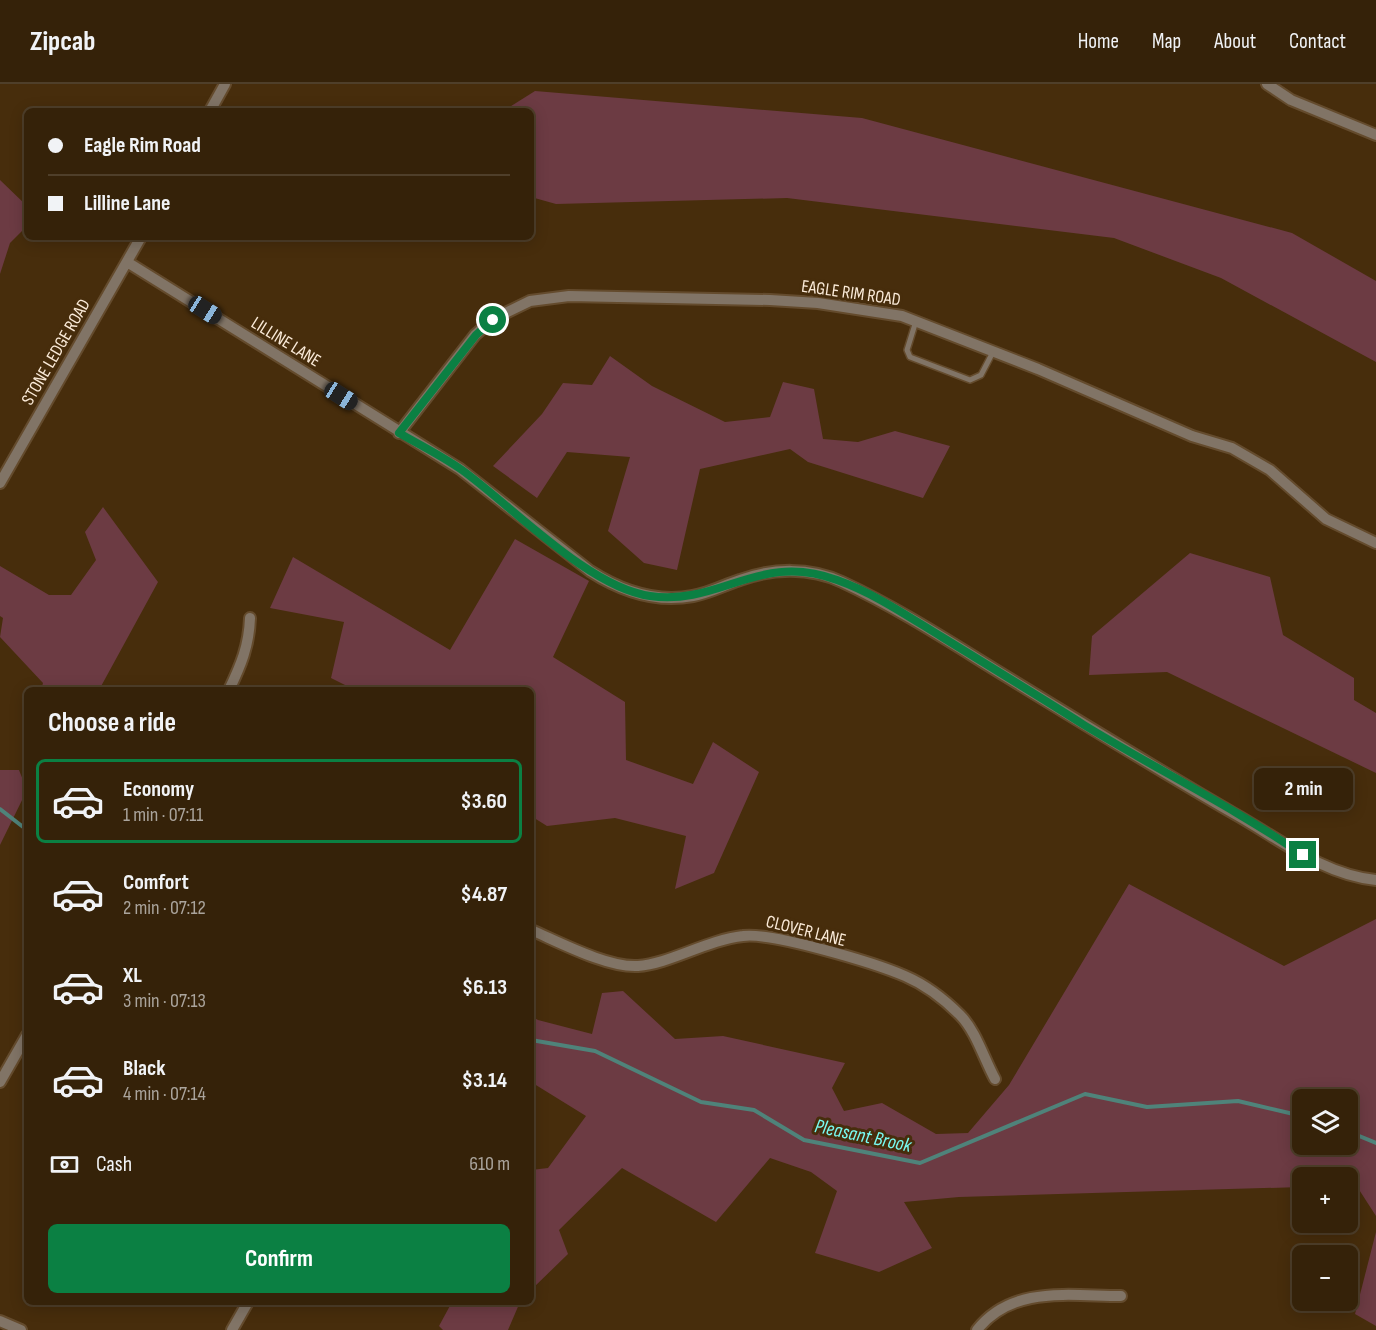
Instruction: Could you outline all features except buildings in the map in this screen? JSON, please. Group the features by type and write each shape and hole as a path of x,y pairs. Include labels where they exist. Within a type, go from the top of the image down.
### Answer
{"street":[{"path":"212,108 225,84"},
{"path":"1267,84 1292,99 1376,135"},
{"name":"STONE LEDGE ROAD","path":"0,483 139,240"},
{"name":"LILLINE LANE","path":"127,262 460,469 608,583 630,591 670,598 712,591 754,575 775,571 799,571 840,580 910,617 1145,762 1303,855 1348,874 1376,880"},
{"name":"EAGLE RIM ROAD","path":"399,433 476,335 493,320 512,308 549,297 770,300 866,309 916,321 1192,436 1251,457 1270,470 1309,506 1340,526 1376,543"},
{"path":"230,687 246,651 250,618"},
{"name":"CLOVER LANE","path":"534,931 602,958 637,966 655,962 699,945 750,935 771,937 887,969 927,987 963,1017 994,1079"},
{"path":"0,1082 24,1040"},
{"path":"977,1330 998,1309 1025,1298 1121,1296"},
{"path":"232,1330 246,1305"},
{"path":"0,1321 21,1330"}],"lane":[{"path":"916,321 907,350 910,357 970,380 981,375 993,352"}],"shaded area":[{"path":"535,91 862,118 1292,233 1376,281 1376,362 1221,278 1114,238 787,198 556,204 534,198 534,108 508,108"},
{"path":"0,180 24,203 24,229 10,243 0,274"},
{"path":"610,356 652,386 725,422 770,417 783,382 814,389 823,439 858,442 895,431 950,446 923,498 808,462 790,449 700,469 677,570 644,563 608,531 630,457 567,452 537,498 493,466 542,414 563,383 592,385"},
{"path":"103,507 158,582 101,687 42,687 43,683 0,637 3,618 0,616 0,566 49,595 71,595 96,560 85,532"},
{"path":"515,539 589,581 553,657 625,702 626,760 693,784 713,742 759,772 714,873 675,889 686,836 615,818 547,826 534,818 534,687 349,687 331,678 344,622 270,608 293,557 450,650"},
{"path":"1190,553 1270,577 1283,635 1354,678 1354,700 1376,713 1376,773 1167,672 1089,675 1092,636"},
{"path":"0,770 19,770 24,782 24,796 0,845"},
{"path":"1129,884 1284,966 1376,919 1376,1216 1358,1188 1358,1167 1292,1167 1292,1187 959,1197 904,1202 932,1248 879,1272 815,1253 837,1191 811,1172 770,1158 716,1222 622,1168 559,1230 568,1254 534,1287 534,1170 548,1168 586,1116 534,1084 534,1018 592,1034 602,993 623,991 675,1039 723,1036 845,1063 832,1088 844,1111 882,1103 936,1134 968,1133 1009,1085"},
{"path":"1376,1232 1376,1326 1355,1314 1358,1311 1358,1302"},
{"path":"450,1305 519,1305 508,1330 443,1330 439,1326"}],"waterway":[{"name":"Pleasant Brook","path":"0,809 24,828"},
{"name":"Pleasant Brook","path":"534,1041 595,1051 701,1102 754,1110 804,1140 920,1163 1085,1094 1147,1107 1238,1101 1292,1114"},
{"name":"Pleasant Brook","path":"1358,1136 1376,1143"}],"route":[{"path":"493,320 476,335 399,433 460,469 608,583 649,596 670,598 712,591 754,575 775,571 799,571 840,580 910,617 1145,762 1288,844 1303,855"}]}
